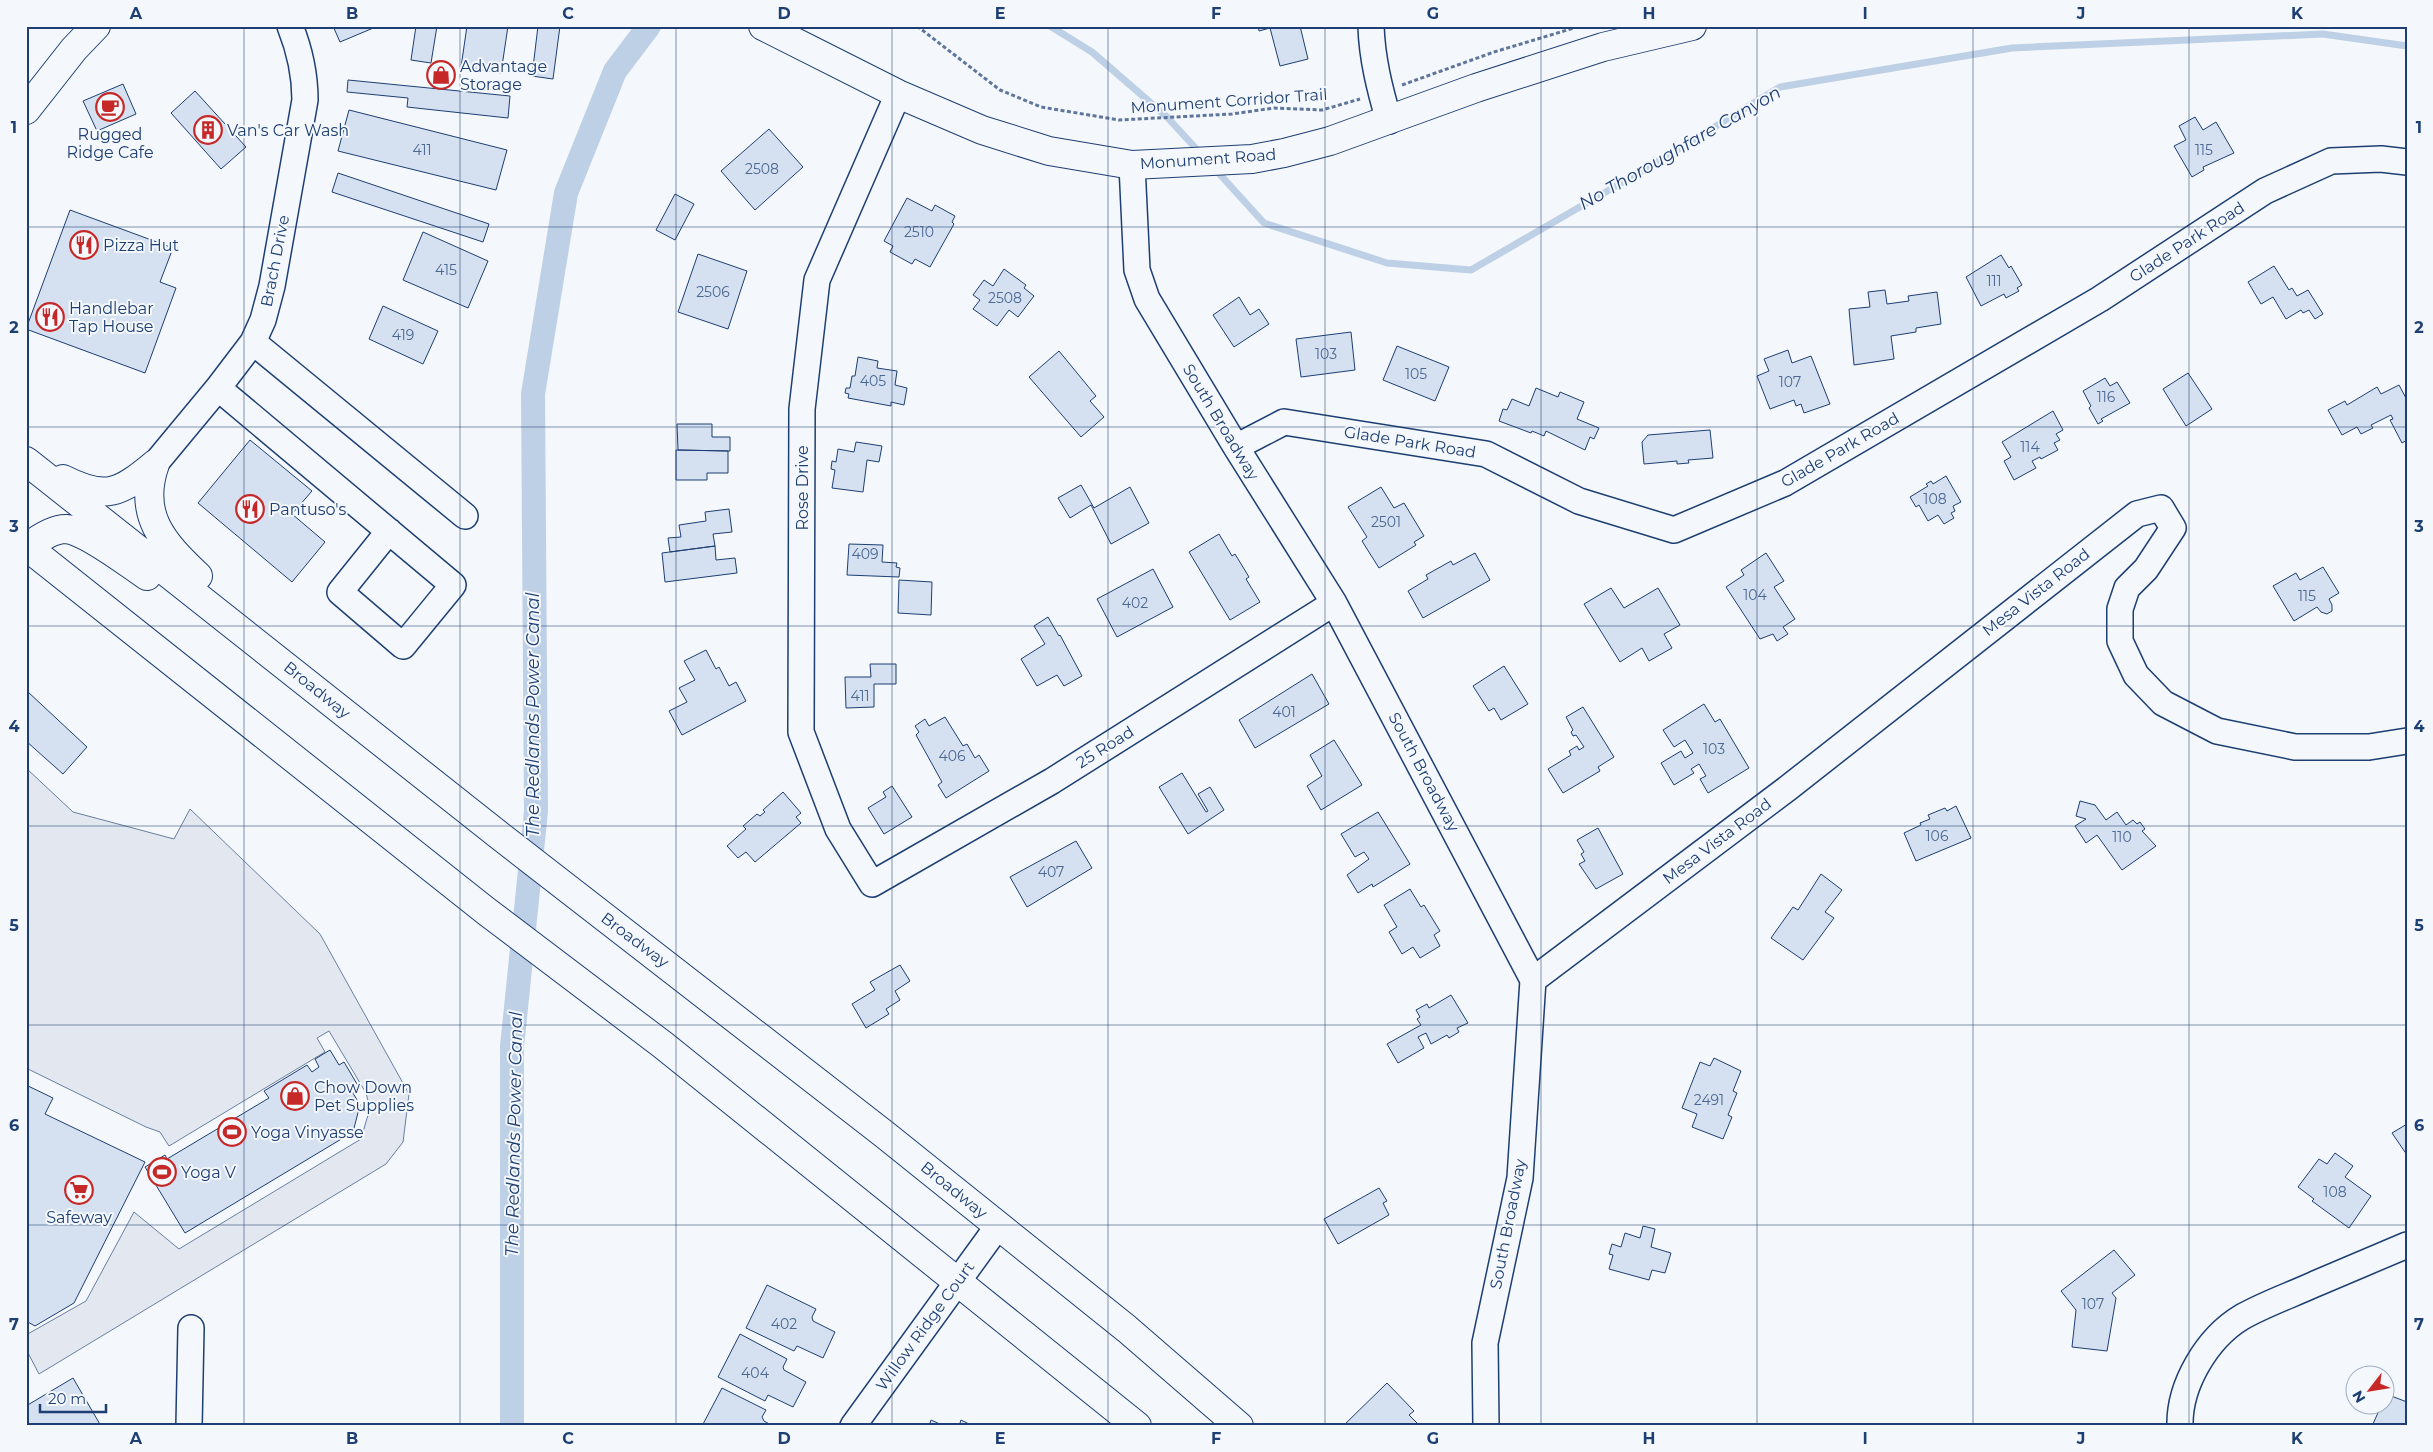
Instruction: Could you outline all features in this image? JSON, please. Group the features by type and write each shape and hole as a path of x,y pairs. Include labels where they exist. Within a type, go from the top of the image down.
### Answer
{"main road":[{"path":"26,110 74,50 96,26"},
{"name":"Monument Road","path":"762,26 898,94 982,130 1040,148 1132,165 1252,159 1284,154 1330,141 1476,88 1603,47 1692,26"},
{"path":"26,457 64,480 88,490 107,492 134,482 155,464"},
{"name":"Broadway","path":"26,461 500,836 884,1134 1170,1365 1240,1426"},
{"path":"155,464 149,480 149,494 155,525 162,538 172,552 296,674"},
{"path":"296,674 81,534 66,529 54,531 27,547 486,911 663,1045 1137,1426"},
{"path":"1170,1365 1228,1426"}],"street":[{"name":"Brach Drive","path":"155,464 218,388 253,342 263,320 272,286 305,100 305,78 301,54 290,26"},
{"path":"1371,26 1372,44 1381,92 1389,121"},
{"name":"Rose Drive","path":"872,884 838,829 801,732 802,409 817,280 898,94"},
{"name":"Glade Park Road","path":"1236,447 1284,422 1486,454 1579,501 1674,530 1785,483 2100,300 2265,190 2331,160 2381,159 2407,162"},
{"name":"South Broadway","path":"1132,165 1137,270 1147,299 1236,447 1334,603 1533,980 1520,1178 1485,1343 1486,1426"},
{"path":"253,342 465,516"},
{"path":"218,388 389,531 453,585 403,646 340,592 389,531"},
{"name":"Mesa Vista Road","path":"1533,980 1788,788 2138,514 2161,508 2173,528 2146,569 2127,588 2120,609 2120,641 2136,675 2163,703 2217,732 2296,747 2369,748 2407,741"},
{"name":"25 Road","path":"872,884 1052,781 1334,603"},
{"name":"Willow Ridge Court","path":"853,1426 998,1226"},
{"path":"2180,1426 2180,1415 2189,1381 2202,1357 2218,1336 2242,1318 2266,1306 2407,1245"},
{"path":"189,1426 191,1328"}],"path":[{"name":"Monument Corridor Trail","path":"918,26 1000,90 1041,107 1119,120 1232,114 1274,108 1322,110 1357,100"},
{"path":"1426,76 1494,52 1582,26"}],"shaded area":[{"path":"26,768 73,812 174,839 190,809 320,934 409,1094 403,1142 386,1164 39,1374 26,1349 26,1335 86,1301 134,1212 179,1249 361,1139 370,1108 366,1093 329,1031 317,1038 325,1052 169,1146 160,1132 146,1127 26,1068"}],"building":[{"path":"333,26 378,26 340,42"},
{"path":"416,26 437,26 431,63 411,60"},
{"path":"467,26 508,26 501,73 461,67"},
{"path":"538,26 560,26 553,79 532,76"},
{"path":"1258,26 1300,26 1308,59 1280,66 1270,28 1259,31"},
{"path":"348,80 510,96 508,118 407,107 408,98 347,92"},
{"name":"Rugged Ridge Cafe","path":"123,84 136,114 97,131 83,101"},
{"name":"Van's Car Wash","path":"195,91 246,147 221,169 171,113"},
{"path":"349,110 507,150 496,190 338,151"},
{"path":"2195,117 2203,130 2216,122 2234,153 2203,167 2204,170 2192,177 2174,146 2186,140 2179,126"},
{"path":"769,129 803,167 755,210 721,171"},
{"path":"338,173 489,224 483,242 332,192"},
{"path":"675,194 694,204 675,240 656,230"},
{"path":"907,198 932,211 935,205 955,216 952,222 954,224 930,267 915,259 912,264 890,252 893,246 884,241"},
{"path":"70,210 173,248 160,282 176,288 145,373 26,329"},
{"path":"423,232 488,261 468,308 403,280"},
{"path":"698,254 747,271 728,329 678,312"},
{"path":"2001,255 2009,268 2011,266 2022,285 2017,288 2019,291 2006,298 2004,294 1981,306 1966,277"},
{"path":"2274,266 2289,290 2292,288 2297,296 2308,290 2323,314 2315,319 2309,310 2303,313 2301,310 2286,319 2273,297 2261,304 2248,282"},
{"path":"1004,269 1026,285 1024,288 1034,296 1018,317 1009,310 997,326 973,309 980,300 973,295 984,280 993,286"},
{"path":"1885,290 1887,304 1909,301 1908,296 1937,292 1941,324 1916,328 1916,332 1891,336 1894,359 1854,365 1849,309 1870,307 1868,292"},
{"path":"1239,297 1250,315 1259,309 1269,324 1234,347 1213,315"},
{"path":"383,306 438,331 423,364 369,339"},
{"path":"1351,332 1355,370 1301,377 1296,339"},
{"path":"1397,346 1449,367 1435,401 1383,380"},
{"path":"1788,350 1792,363 1811,356 1830,404 1804,413 1801,404 1796,406 1794,400 1770,409 1757,376 1769,371 1764,359"},
{"path":"1059,351 1096,396 1090,401 1104,417 1081,437 1029,377"},
{"path":"858,357 878,361 877,368 897,371 895,385 907,388 904,405 891,402 891,406 848,398 849,394 845,393 846,388 850,388 852,376 855,376"},
{"path":"2188,373 2212,409 2186,426 2163,389"},
{"path":"2105,378 2110,386 2117,382 2130,403 2101,419 2103,421 2098,424 2089,408 2091,406 2083,391"},
{"path":"2399,385 2407,400 2407,440 2402,443 2390,420 2393,419 2391,415 2371,425 2373,428 2361,434 2357,427 2342,435 2328,410 2345,401 2347,405 2377,387 2381,394"},
{"path":"1536,388 1558,397 1560,392 1584,402 1577,419 1599,428 1594,439 1590,437 1585,450 1546,431 1544,436 1499,421 1503,409 1507,410 1512,399 1529,406"},
{"path":"2053,411 2063,430 2056,434 2060,440 2054,443 2058,450 2041,459 2040,457 2032,461 2036,468 2014,480 2004,461 2011,457 2002,442"},
{"path":"677,424 712,424 712,437 730,437 730,451 678,450"},
{"path":"1710,430 1713,458 1688,460 1689,463 1677,464 1677,461 1644,464 1642,442 1648,435"},
{"name":"Pantuso's","path":"250,440 312,491 292,514 325,542 292,582 198,503"},
{"path":"856,442 882,446 879,462 867,460 863,492 832,488 835,470 831,469 832,461 836,462 838,449 854,452"},
{"path":"676,450 728,451 728,473 707,473 707,480 676,480"},
{"path":"1946,476 1961,502 1953,506 1955,511 1951,513 1954,518 1944,524 1938,515 1928,521 1919,505 1916,507 1910,497 1928,486 1926,484 1931,481 1933,484"},
{"path":"1081,485 1094,508 1130,487 1149,523 1111,544 1091,505 1070,518 1058,498"},
{"path":"1381,487 1394,508 1404,503 1424,536 1414,542 1416,545 1379,568 1362,541 1367,537 1348,507"},
{"path":"729,509 732,532 713,534 715,546 670,552 668,538 681,537 679,525 706,521 705,512"},
{"path":"1219,534 1232,556 1235,554 1249,577 1246,579 1260,602 1230,620 1189,552"},
{"path":"849,544 883,545 882,562 897,563 896,567 900,568 899,577 847,575"},
{"path":"715,546 716,560 735,558 737,573 665,582 662,553"},
{"path":"1475,553 1490,580 1423,618 1408,591 1428,579 1426,575 1451,561 1453,565"},
{"path":"1766,553 1784,581 1774,587 1795,619 1783,627 1788,634 1777,641 1773,634 1760,639 1726,587 1744,575 1741,570"},
{"path":"2323,567 2339,593 2329,599 2332,611 2327,614 2321,612 2317,607 2294,621 2273,586 2296,573 2300,580"},
{"path":"1153,569 1173,607 1117,637 1097,599"},
{"path":"899,580 932,582 931,615 898,613"},
{"path":"1611,588 1624,608 1658,588 1680,625 1664,634 1672,648 1649,661 1642,648 1620,662 1584,604"},
{"path":"1048,617 1082,676 1064,686 1057,675 1037,686 1021,659 1045,644 1034,626"},
{"path":"706,650 716,669 719,667 729,686 736,682 746,701 682,735 669,711 687,702 679,688 695,680 684,661"},
{"path":"870,664 896,664 896,684 874,684 874,707 846,708 845,677 871,677"},
{"path":"1504,666 1528,704 1501,720 1494,708 1489,711 1473,686"},
{"path":"1312,674 1329,704 1255,748 1239,720"},
{"path":"27,691 87,747 63,774 26,741"},
{"path":"1704,704 1715,722 1720,719 1749,768 1708,793 1700,779 1706,776 1699,764 1691,769 1694,773 1674,785 1661,763 1681,751 1685,758 1693,753 1685,740 1674,747 1663,730"},
{"path":"1583,707 1614,757 1598,767 1600,771 1563,793 1548,769 1571,755 1569,751 1577,746 1579,750 1584,747 1576,735 1573,736 1571,732 1573,730 1566,717"},
{"path":"945,717 963,746 967,744 975,758 979,755 989,771 946,798 938,785 942,782 916,735 919,732 915,726 925,719 929,726"},
{"path":"1334,740 1362,785 1321,810 1307,786 1322,776 1310,755"},
{"path":"1182,773 1206,812 1208,811 1198,794 1210,787 1224,810 1188,834 1159,787"},
{"path":"892,786 912,817 884,834 868,808 886,797 883,792"},
{"path":"783,792 801,813 796,817 801,823 755,862 746,852 738,858 727,846 746,829 743,826 757,814 760,816 765,812 763,810"},
{"path":"2080,801 2095,805 2106,820 2117,812 2126,825 2133,820 2137,824 2140,822 2145,829 2142,831 2156,846 2122,870 2097,835 2086,843 2075,826 2086,819 2076,816"},
{"path":"1956,806 1971,838 1916,861 1904,833 1930,819 1928,815 1945,808 1947,811"},
{"path":"1378,812 1410,864 1373,887 1372,884 1358,893 1347,875 1369,859 1364,852 1355,857 1341,834"},
{"path":"1598,828 1623,874 1596,889 1579,864 1585,861 1581,854 1584,852 1577,840"},
{"path":"1076,841 1092,868 1027,907 1010,877"},
{"path":"1821,874 1842,890 1825,912 1834,918 1803,960 1771,938 1793,907 1798,910"},
{"path":"1410,889 1421,907 1424,905 1440,931 1434,935 1440,946 1420,958 1413,947 1402,954 1389,932 1397,927 1384,905"},
{"path":"900,965 910,981 895,991 900,1000 886,1009 889,1014 866,1028 852,1004 875,990 870,982"},
{"path":"1451,995 1468,1023 1457,1028 1459,1032 1449,1038 1447,1035 1431,1044 1426,1033 1418,1037 1424,1048 1398,1063 1387,1044 1421,1025 1417,1019 1420,1017 1416,1010 1427,1004 1429,1008"},
{"path":"330,1050 339,1065 344,1062 360,1089 353,1093 360,1105 353,1132 185,1233 145,1167 165,1155 167,1159 269,1098 264,1091 307,1065 312,1072 319,1067 315,1059"},
{"path":"1714,1058 1741,1071 1733,1091 1737,1093 1728,1115 1732,1117 1723,1139 1692,1127 1697,1114 1682,1108 1700,1062 1710,1066"},
{"name":"Safeway","path":"26,1085 53,1098 45,1114 145,1162 74,1303 35,1326 26,1321"},
{"path":"2407,1124 2407,1155 2392,1133"},
{"path":"2335,1153 2353,1166 2345,1177 2371,1196 2349,1228 2312,1201 2314,1199 2298,1187 2319,1159 2327,1164"},
{"path":"1379,1188 1387,1201 1383,1203 1389,1215 1338,1244 1324,1219"},
{"path":"1643,1226 1655,1229 1651,1247 1671,1253 1665,1273 1652,1270 1649,1280 1609,1269 1613,1255 1609,1254 1612,1244 1621,1247 1625,1233 1640,1238"},
{"path":"2114,1250 2135,1275 2112,1293 2116,1298 2107,1351 2072,1347 2076,1310 2061,1291"},
{"path":"767,1285 816,1309 812,1317 813,1321 835,1332 823,1358 797,1346 794,1351 746,1328"},
{"path":"740,1334 787,1359 783,1367 784,1370 806,1382 793,1407 768,1395 765,1401 718,1377"},
{"path":"73,1378 101,1426 26,1426 26,1406"},
{"path":"1387,1383 1414,1411 1409,1415 1420,1426 1343,1426"},
{"path":"722,1388 766,1410 762,1417 764,1421 773,1426 702,1426"},
{"path":"2396,1398 2407,1402 2407,1426 2372,1426 2377,1414 2396,1414"},
{"path":"931,1420 944,1426 929,1426"},
{"path":"961,1420 973,1426 959,1426"}],"waterway":[{"name":"The Redlands Power Canal","path":"512,1426 512,1047 536,811 533,394 566,193 615,71 649,26"},
{"name":"No Thoroughfare Canyon","path":"1050,26 1092,52 1167,117 1201,154"},
{"name":"No Thoroughfare Canyon","path":"1215,169 1264,223 1387,263 1471,270 1654,164 1780,87 2012,48 2323,34 2407,46"}],"place":[{"name":"Advantage Storage","path":"441,75"},
{"name":"Rugged Ridge Cafe","path":"110,107"},
{"name":"Van's Car Wash","path":"208,130"},
{"name":"Pizza Hut","path":"84,245"},
{"name":"Handlebar Tap House","path":"50,317"},
{"name":"Pantuso's","path":"250,509"},
{"name":"Chow Down Pet Supplies","path":"295,1096"},
{"name":"Yoga Vinyasse","path":"232,1132"},
{"name":"Yoga V","path":"162,1172"},
{"name":"Safeway","path":"79,1190"}]}
